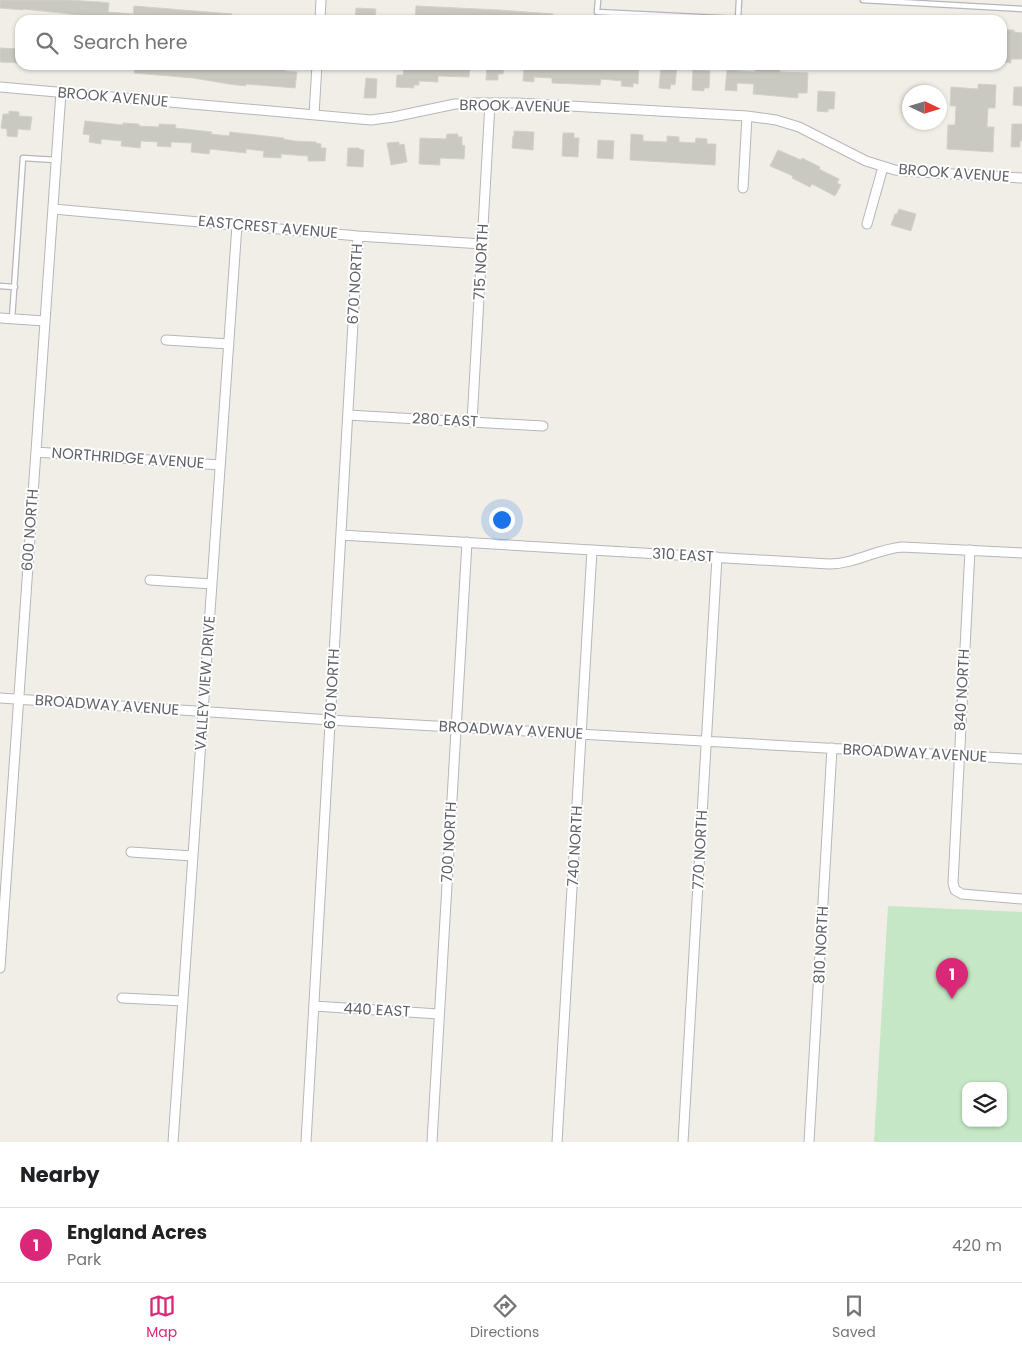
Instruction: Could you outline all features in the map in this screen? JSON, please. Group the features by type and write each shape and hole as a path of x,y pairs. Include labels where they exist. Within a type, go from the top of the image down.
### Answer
{"street":[{"path":"320,15 321,0"},
{"path":"314,115 317,70"},
{"name":"BROOK AVENUE","path":"0,87 360,119 382,119 455,104 490,103 747,116 776,120 799,127 866,161 883,167 907,171 1022,178"},
{"name":"600 NORTH","path":"0,968 61,92"},
{"name":"715 NORTH","path":"472,422 490,103"},
{"path":"743,188 747,116"},
{"path":"867,224 883,167"},
{"name":"EASTCREST AVENUE","path":"53,209 358,236 482,244"},
{"name":"VALLEY VIEW DRIVE","path":"173,1142 237,225"},
{"name":"670 NORTH","path":"306,1142 358,236"},
{"path":"0,318 45,321"},
{"path":"166,340 229,344"},
{"name":"280 EAST","path":"348,415 543,426"},
{"name":"NORTHRIDGE AVENUE","path":"36,452 220,465"},
{"name":"310 EAST","path":"341,535 835,564 894,548 911,547 1022,553"},
{"name":"700 NORTH","path":"432,1142 467,542"},
{"name":"740 NORTH","path":"558,1142 592,550"},
{"name":"840 NORTH","path":"970,550 952,875 955,890 962,894 1022,899"},
{"name":"770 NORTH","path":"683,1142 717,557"},
{"path":"150,580 212,584"},
{"name":"BROADWAY AVENUE","path":"0,698 330,720 1022,758"},
{"name":"810 NORTH","path":"809,1142 832,748"},
{"path":"131,852 193,856"},
{"path":"122,998 183,1002"},
{"name":"440 EAST","path":"314,1006 440,1014"}],"lane":[{"path":"598,0 597,12 657,15"},
{"path":"738,15 739,0"},
{"path":"863,0 1022,9"},
{"path":"12,319 23,158 56,160"},
{"path":"0,286 15,287"}],"green space":[{"path":"888,906 1022,912 1022,1142 874,1142"}],"building":[{"path":"0,0 67,0 109,3 108,12 133,15 80,15 0,8"},
{"path":"134,6 232,15 133,15"},
{"path":"416,6 553,14 553,15 415,15"},
{"path":"356,8 376,9 375,15 355,15"},
{"path":"1007,30 1022,33 1022,59 1011,59 1011,63 1007,62"},
{"path":"0,48 15,49 15,63 0,62"},
{"path":"134,70 285,70 297,72 295,88 246,84 246,86 193,78 134,73"},
{"path":"404,70 470,70 469,77 438,76 438,82 419,81 419,85 414,85 414,88 396,87 397,75 403,75"},
{"path":"487,70 503,70 503,74 498,74 498,80 486,80"},
{"path":"524,70 639,70 638,84 633,83 633,87 621,86 622,81 601,79 600,85 552,83 552,78 534,77 534,82 523,81"},
{"path":"661,70 677,70 675,85 671,84 670,89 659,88"},
{"path":"693,70 710,71 709,88 704,88 704,91 692,90"},
{"path":"727,70 755,72 755,70 780,70 780,72 808,73 807,93 798,93 798,98 753,94 754,84 737,83 737,91 725,90"},
{"path":"366,78 377,79 376,98 364,98"},
{"path":"978,84 996,85 995,108 988,108 987,127 994,127 993,152 947,149 948,125 955,125 956,106 950,106 951,87 978,89"},
{"path":"1014,87 1022,87 1022,106 1013,105"},
{"path":"818,91 835,92 834,109 828,109 828,112 817,111"},
{"path":"9,111 19,112 19,116 32,117 30,130 18,129 17,137 7,136 7,129 1,128 3,114 9,114"},
{"path":"85,121 159,127 159,124 176,125 175,128 212,132 211,134 229,136 230,132 284,138 294,141 316,142 321,144 321,148 326,148 325,161 308,161 308,156 281,154 281,158 263,157 264,151 246,149 246,153 210,149 209,154 191,152 192,143 171,142 171,147 157,146 158,142 141,141 140,148 121,146 122,141 101,139 101,144 89,142 90,135 83,134"},
{"path":"1012,124 1022,124 1020,147 1011,147"},
{"path":"514,131 534,132 533,150 512,148"},
{"path":"563,133 574,133 574,138 579,138 578,157 562,156"},
{"path":"447,134 458,134 458,137 462,137 462,145 465,146 464,159 440,158 440,165 419,164 420,138 446,139"},
{"path":"631,134 643,135 643,141 667,142 667,136 679,137 679,142 695,143 696,138 707,139 707,144 716,144 715,165 630,160"},
{"path":"598,140 614,141 613,159 597,158"},
{"path":"399,142 399,145 404,144 407,162 391,165 387,143"},
{"path":"348,148 364,150 363,167 347,166"},
{"path":"778,150 801,160 802,158 839,179 837,183 841,185 835,196 812,184 810,187 792,178 793,176 770,166"},
{"path":"899,209 916,214 911,231 891,225"}],"place":[{"name":"England Acres","path":"952,999"}]}
